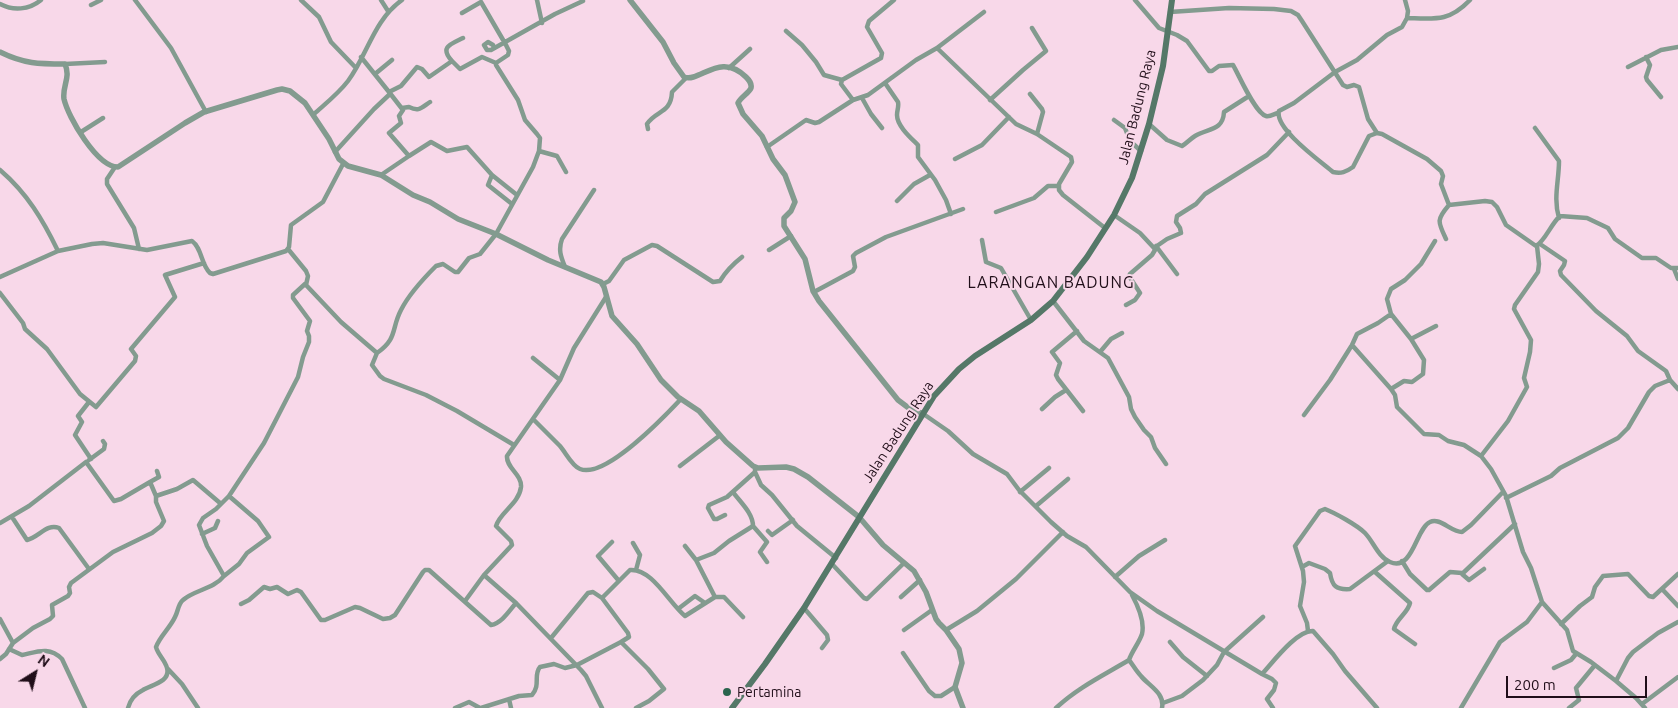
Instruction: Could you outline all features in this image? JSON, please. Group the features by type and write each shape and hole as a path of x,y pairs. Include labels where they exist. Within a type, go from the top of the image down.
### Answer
{"main road":[{"name":"Jalan Badung Raya","path":"732,708 804,608 922,413 945,384 975,356 1032,320 1053,300 1087,257 1106,228 1132,178 1149,124 1163,66 1172,0"}],"street":[{"path":"0,4 17,9 34,5 41,0"},
{"path":"91,5 101,0"},
{"path":"135,0 170,48 206,112"},
{"path":"301,0 319,17 331,42 356,68"},
{"path":"381,0 388,11"},
{"path":"314,114 340,91 356,68 371,37 388,11 402,0"},
{"path":"537,0 542,23"},
{"path":"786,31 802,45 824,75 842,80 881,58 882,53 866,27 870,21 894,0"},
{"path":"1134,0 1159,28 1187,41 1209,71 1219,66 1233,65 1249,96 1263,114 1269,116 1294,103 1335,72 1357,60 1387,35 1402,27 1407,18 1408,11 1405,0"},
{"path":"1407,18 1431,19 1447,17 1460,10 1470,0"},
{"path":"494,48 542,23 555,14 583,1"},
{"path":"462,13 481,2 509,50 508,55 496,63"},
{"path":"634,2 662,40 676,67 686,78"},
{"path":"1170,12 1229,8 1291,11 1298,15 1344,86 1354,85 1359,87 1367,116 1377,133 1393,139 1427,159 1441,171 1443,176 1441,184 1449,205"},
{"path":"767,147 803,122 808,120 815,123 819,122 853,100 862,98 936,48 984,12"},
{"path":"990,100 1045,53 1046,50 1032,28"},
{"path":"463,38 448,46 446,54 460,69 482,57 496,63 518,100 525,120 540,138 538,151 533,167 496,234 480,254 469,258 458,272 442,264 436,266 404,303 392,338 386,347 377,353 372,365 380,376 392,383 426,395 458,411 514,445"},
{"path":"1628,66 1661,50 1678,47"},
{"path":"936,48 1020,126 1037,134 1072,158 1072,162 1059,186 1059,190 1106,228"},
{"path":"729,68 750,49"},
{"path":"0,52 13,58 39,65 105,62"},
{"path":"361,57 402,108"},
{"path":"1646,57 1650,65 1646,77 1647,80 1661,97"},
{"path":"375,74 392,60"},
{"path":"336,152 374,109 390,93 401,86 416,68 420,68 427,75 431,76 452,61"},
{"path":"65,64 68,75 64,97 67,107 94,153 115,168"},
{"path":"648,129 647,124 649,121 659,115 670,104 673,100 672,92 686,78 692,78 717,68 729,68 740,71 750,81 751,86 738,103 740,109 762,136 773,160 785,175 794,198 793,207 784,218 784,226 805,259 814,292 819,301 898,400 910,409 922,413 948,431 973,454 1007,474 1020,492 1062,532 1086,547 1130,592 1157,612 1262,674 1272,678 1276,683 1274,690 1267,700 1272,708"},
{"path":"842,80 842,84 853,100"},
{"path":"885,83 899,105 898,118 906,134 918,145 918,157 935,180 946,200 950,214"},
{"path":"139,249 134,228 107,184 107,179 115,168 118,168 185,123 206,112 282,89 295,94 314,114 343,164 354,169 381,175 453,217 474,227 496,234 603,284"},
{"path":"1030,94 1043,112 1037,134"},
{"path":"1149,124 1166,140 1182,146 1195,136 1220,124 1224,120 1224,112 1249,96"},
{"path":"862,98 882,128"},
{"path":"402,108 409,107 418,110 430,102"},
{"path":"402,108 399,116 401,123 390,133 409,156"},
{"path":"1278,112 1289,132 1306,150 1333,172 1338,173 1349,170 1366,139 1377,133"},
{"path":"955,159 982,145 1009,117"},
{"path":"81,132 103,118"},
{"path":"1114,120 1125,128 1130,141 1140,151"},
{"path":"1535,128 1559,161 1556,209 1559,218"},
{"path":"1126,305 1135,300 1140,293 1129,276 1130,274 1152,256 1155,247 1181,233 1176,222 1177,216 1196,204 1205,194 1267,156 1289,132"},
{"path":"381,175 431,142 448,151 467,147 492,175 517,195"},
{"path":"538,151 557,156 566,172"},
{"path":"288,249 291,225 321,204 343,164"},
{"path":"0,170 18,186 31,202 44,222 58,251"},
{"path":"492,175 488,185 512,204"},
{"path":"897,201 914,184 930,175"},
{"path":"996,212 1034,198 1048,186 1059,186"},
{"path":"565,267 560,257 562,239 594,190"},
{"path":"1446,238 1439,223 1441,215 1449,205 1485,200 1492,202 1497,207 1506,225 1565,261 1559,273 1596,311 1627,336 1638,351 1666,370 1670,380 1678,389"},
{"path":"814,292 852,271 855,267 853,256 856,253 886,237 963,209"},
{"path":"1114,215 1140,233 1155,247 1177,274"},
{"path":"1481,456 1508,421 1527,387 1524,378 1531,340 1524,331 1514,309 1538,272 1538,245 1559,218 1566,216 1587,218 1608,228 1615,239 1642,258 1656,258 1676,269 1678,278"},
{"path":"769,250 791,236"},
{"path":"982,240 986,262 1001,268 1032,320"},
{"path":"0,277 58,251 98,243 154,250 192,241 197,245 208,272 213,274 288,249"},
{"path":"1391,389 1404,381 1412,382 1423,374 1424,360 1411,339 1391,314 1387,299 1391,289 1405,280 1421,264 1435,241"},
{"path":"603,284 609,281 624,260 652,245 657,246 713,282 720,281 732,265 742,257"},
{"path":"224,576 199,528 200,522 229,496 264,443 298,377 309,342 307,332 310,321 293,295 305,284 308,276 288,249"},
{"path":"0,293 23,323 25,329 47,349 80,394 94,407 98,405 132,364 136,356 131,348 175,297 165,275 204,264"},
{"path":"305,284 341,322 377,353"},
{"path":"603,284 612,316 637,344 661,380 681,399 699,411 719,436 755,470 762,485 799,528 834,561 864,598 867,599 904,564"},
{"path":"465,601 484,575 512,545 511,541 496,526 514,503 521,489 520,481 507,459 514,445 560,380 574,348 606,297"},
{"path":"1053,300 1088,345 1108,358 1113,365 1130,397 1131,409 1135,418 1151,437 1155,448 1166,464"},
{"path":"1304,415 1330,380 1357,334 1391,314"},
{"path":"1411,339 1436,326"},
{"path":"1077,331 1052,352 1060,363 1056,375 1058,379 1083,410"},
{"path":"1100,352 1111,339 1122,333"},
{"path":"1352,345 1391,389 1395,395 1397,407 1421,432 1427,435 1439,435 1448,441 1462,444 1481,456 1487,463 1506,498 1523,552 1531,568 1542,602 1567,630 1572,651 1616,681 1643,706 1678,677"},
{"path":"533,358 560,380"},
{"path":"1506,498 1551,476 1560,468 1618,438 1628,428 1649,392 1655,386 1670,380"},
{"path":"1042,409 1055,396 1066,390"},
{"path":"533,419 577,467 582,470 588,470 596,468 618,456 638,442 681,399"},
{"path":"89,402 78,416 82,422 75,435 114,501 121,499 159,477 157,471"},
{"path":"680,466 719,436"},
{"path":"0,524 55,487 89,461 105,447 103,441"},
{"path":"725,515 714,519 708,508 709,505 734,492 755,470 786,467 797,470 833,495 859,517 884,545 914,571 920,580 939,624 946,630 960,652 962,663 955,686 963,708"},
{"path":"1020,492 1049,468"},
{"path":"1036,506 1068,479"},
{"path":"156,496 178,489 193,480 220,503"},
{"path":"0,659 6,654 13,642 50,619 52,616 52,605 68,596 71,583 113,552 152,533 161,526 164,521 150,482"},
{"path":"734,492 748,511 753,521 753,526 766,542 760,552 767,562"},
{"path":"1308,631 1300,606 1304,582 1302,567 1295,546 1316,515 1325,509 1356,526 1366,534 1376,549 1388,561 1393,563 1402,561 1413,551 1422,529 1429,522 1441,522 1454,531 1462,532 1503,492"},
{"path":"198,708 182,684 168,669 156,648 158,641 174,619 181,602 188,596 200,592 220,580 239,564 247,553 270,537 258,521 229,496"},
{"path":"12,517 27,540 49,527 59,528 89,569"},
{"path":"768,531 772,535 793,520"},
{"path":"202,534 215,528 218,521"},
{"path":"1462,573 1515,524"},
{"path":"696,560 714,552 753,526"},
{"path":"946,630 977,611 1016,579 1062,532"},
{"path":"1115,577 1139,556 1165,540"},
{"path":"612,542 598,556 619,581"},
{"path":"633,543 640,555 636,570"},
{"path":"685,546 696,560 715,597"},
{"path":"1302,567 1309,563 1325,569 1330,574 1333,584 1344,590 1350,589 1388,561"},
{"path":"1402,561 1410,574 1427,590 1450,572 1462,573 1469,580 1484,569"},
{"path":"240,604 249,600 264,587 270,589 277,586 288,594 300,591 321,620 355,607 386,619 395,615 423,572 427,569 489,624 493,625 504,617 516,603"},
{"path":"602,598 627,572 636,570 649,576 686,616 715,597 724,597 743,617"},
{"path":"1375,572 1410,603 1408,609 1395,624 1394,629 1415,644"},
{"path":"1561,624 1592,597 1596,587 1605,576 1628,574 1653,597 1678,574"},
{"path":"484,575 516,603 577,665 586,676 602,708"},
{"path":"901,597 920,580"},
{"path":"1662,589 1678,606"},
{"path":"455,708 468,702 480,708 519,696 528,696 537,687 536,672 540,667 554,664 565,668 577,665 629,636 602,598 593,592 588,593 551,638"},
{"path":"1056,708 1066,698 1088,683 1129,660 1143,628 1139,610 1130,592"},
{"path":"678,609 695,596 705,603"},
{"path":"1461,708 1500,642 1527,622 1542,602"},
{"path":"804,608 827,635 828,640 822,648"},
{"path":"904,630 932,610"},
{"path":"1129,660 1141,677 1160,696 1163,706 1182,696 1208,676 1224,652 1263,616"},
{"path":"0,619 13,642"},
{"path":"1616,681 1633,652 1658,632 1678,621"},
{"path":"1262,674 1279,654 1304,633 1313,631 1377,708"},
{"path":"621,642 648,669 664,689 649,701 636,708"},
{"path":"1170,642 1183,657 1208,676"},
{"path":"9,649 20,655 40,650 58,655 62,659 85,708"},
{"path":"903,653 929,691 935,696 941,696 955,686"},
{"path":"1554,668 1571,660 1576,654"},
{"path":"1569,708 1579,700 1576,688 1595,665"},
{"path":"128,708 133,697 142,690 163,680 167,675 168,669"},
{"path":"509,699 511,708"}],"place":[{"name":"Pertamina","path":"727,692"}],"district":[{"name":"LARANGAN BADUNG","path":"1051,283"}]}
